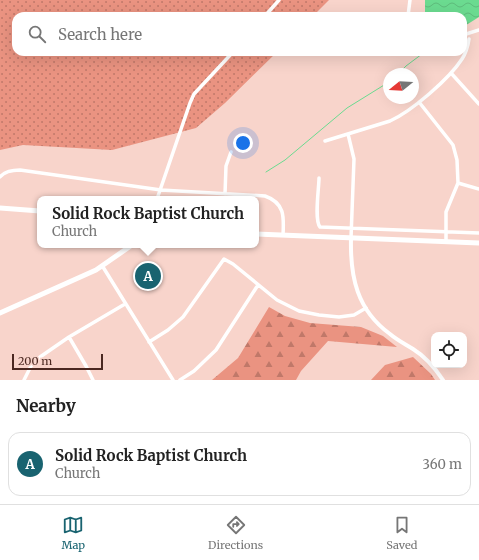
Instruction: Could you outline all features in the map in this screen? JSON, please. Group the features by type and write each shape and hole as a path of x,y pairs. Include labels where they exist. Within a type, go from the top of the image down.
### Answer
{"main road":[{"path":"0,208 37,211"},
{"path":"259,234 479,243"},
{"path":"0,313 103,267 128,248"}],"street":[{"path":"268,12 279,0"},
{"path":"408,12 410,0"},
{"path":"467,34 479,30"},
{"path":"467,45 469,38"},
{"path":"158,196 194,94 229,56"},
{"path":"446,242 446,212 458,183 457,160 453,145 419,102 451,73 464,56"},
{"path":"451,73 479,104"},
{"path":"325,141 390,122 400,117 416,104"},
{"path":"348,134 354,160 351,266 359,295 374,320 386,331 419,353 428,361 443,380"},
{"path":"226,194 226,166 231,152"},
{"path":"0,177 2,174 10,170 20,170 161,190 265,196 271,198 277,204 284,217 283,236"},
{"path":"319,178 319,226 479,233"},
{"path":"458,183 479,189"},
{"path":"149,342 168,330 180,320 224,259 233,264 285,305 306,313 343,317 354,314 366,308"},
{"path":"103,267 173,380"},
{"path":"180,380 194,371 216,350 258,285"},
{"path":"24,380 28,371 35,362 49,350 125,304"},
{"path":"69,337 93,380"}],"green space":[{"path":"0,0 329,0 317,12 12,12 12,56 273,56 225,103 196,128 112,150 23,145 0,150"},
{"path":"269,307 285,316 310,323 361,327 383,336 397,347 328,341 301,371 296,380 212,380 238,358"},
{"path":"413,357 431,374 435,380 371,380 385,365"}],"water":[{"path":"425,0 479,0 479,17 467,24 467,12 425,12"}],"waterway":[{"path":"404,68 419,56"},
{"path":"266,172 285,160 347,108 383,86"}],"place":[{"name":"Solid Rock Baptist Church","path":"148,276"}]}
